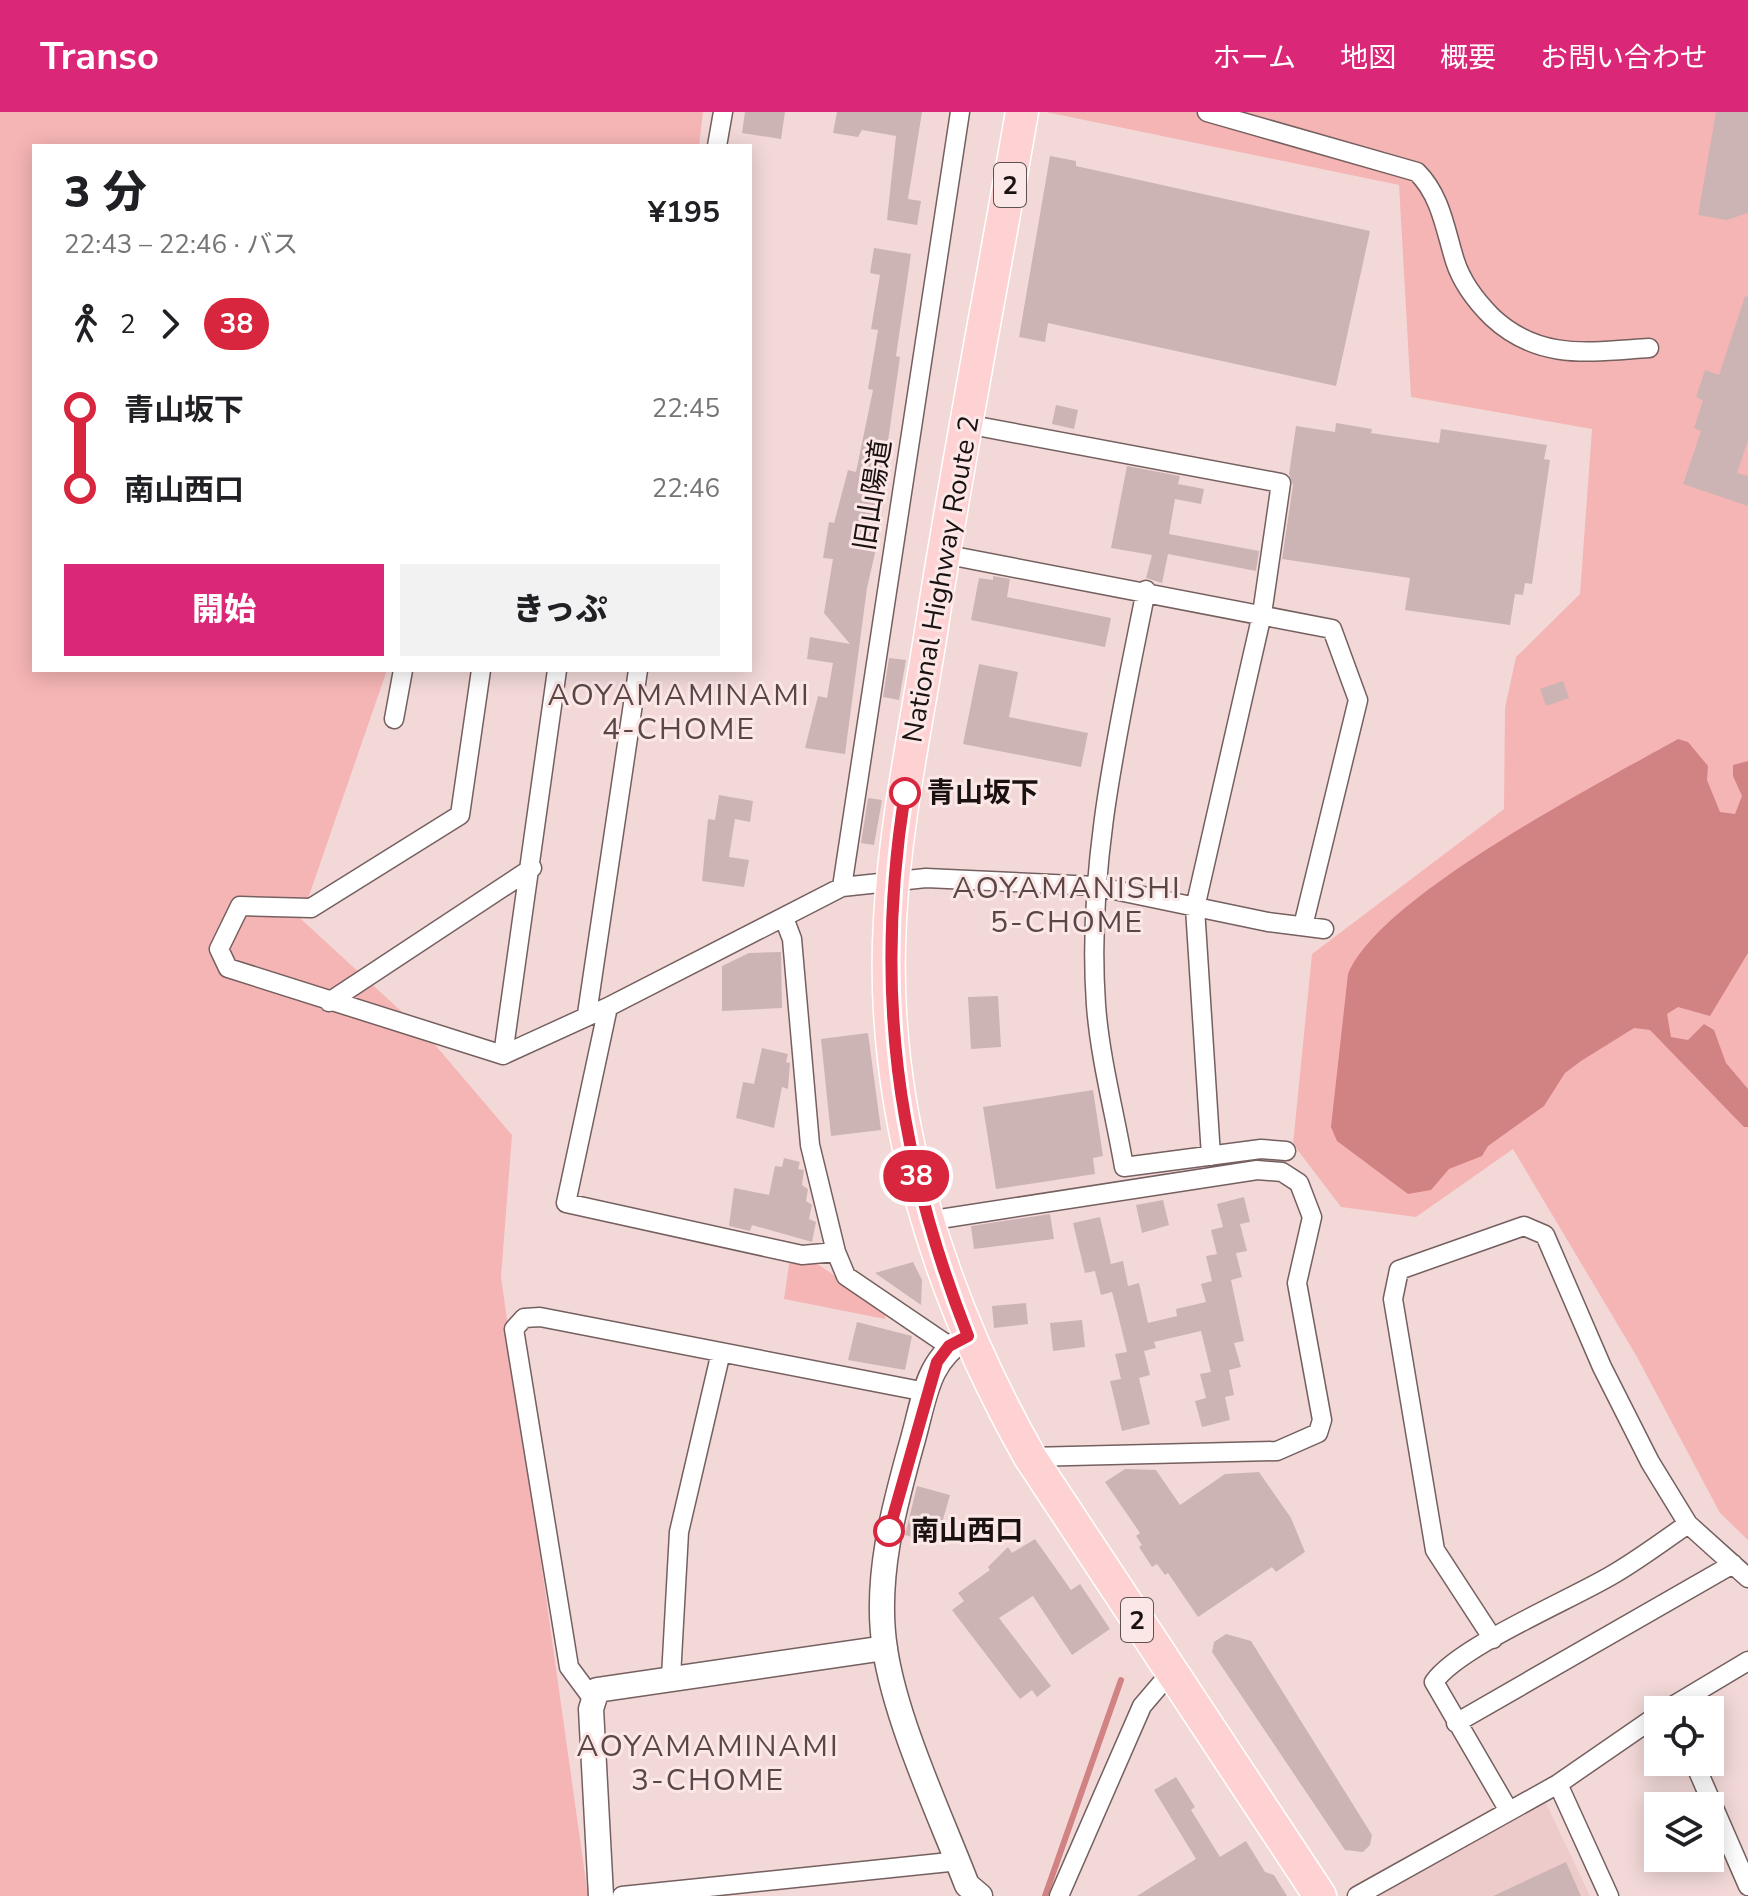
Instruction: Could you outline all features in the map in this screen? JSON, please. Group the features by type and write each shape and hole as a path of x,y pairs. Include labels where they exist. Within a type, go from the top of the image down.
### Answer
{"highway":[{"name":"National Highway Route 2","path":"1022,112 943,554 892,881 890,938 896,1055 912,1162 958,1341 1030,1457 1320,1896"}],"street":[{"path":"717,144 723,112"},
{"name":"旧山陽道","path":"842,887 960,112"},
{"path":"1207,112 1417,172 1433,188 1458,272 1478,303 1510,334 1537,347 1586,352 1649,348"},
{"path":"966,424 1281,483 1262,614 1195,908 1211,1156"},
{"path":"943,554 1146,590 1332,629 1358,700 1303,926"},
{"path":"1146,590 1110,774 1095,886 1096,1007 1124,1167 1261,1149 1286,1151"},
{"path":"394,719 403,672"},
{"path":"481,672 460,815 311,908 240,906 219,949 228,968 503,1055 608,1007 842,887 926,878 1095,886 1195,908 1324,929"},
{"path":"503,1055 532,868 557,672"},
{"path":"587,1014 638,672"},
{"path":"329,1002 532,868"},
{"path":"784,918 792,939 810,1145 836,1252 846,1276 958,1341 937,1362 926,1392 889,1531 883,1597 885,1648 897,1699 967,1885 980,1896"},
{"path":"608,1007 566,1203 802,1255 836,1252"},
{"path":"927,1221 1257,1170 1282,1172 1299,1183 1312,1217 1297,1283 1322,1420 1318,1433 1277,1451 1030,1457"},
{"path":"1493,1639 1435,1550 1393,1299 1399,1270 1524,1226 1545,1235 1602,1367 1650,1462 1688,1524 1748,1578"},
{"path":"601,1896 592,1698 569,1667 514,1329 524,1318 540,1317 926,1392"},
{"path":"671,1677 679,1532 721,1352"},
{"path":"1509,1811 1434,1682 1440,1673 1493,1639 1613,1575 1688,1524"},
{"path":"1456,1723 1733,1564"},
{"path":"592,1698 597,1690 606,1688 885,1648"},
{"path":"1691,1696 1748,1661"},
{"path":"1059,1896 1142,1706 1171,1672"},
{"path":"1357,1896 1558,1784 1644,1726"},
{"path":"1701,1776 1744,1866 1748,1886"},
{"path":"1558,1784 1609,1896"},
{"path":"622,1896 959,1861"}],"shaded area":[{"path":"0,112 703,112 699,144 32,144 32,672 386,672 301,919 425,1033 512,1135 501,1277 588,1896 0,1896"},
{"path":"1046,112 1748,112 1748,1540 1720,1513 1637,1357 1513,1149 1416,1217 1341,1207 1293,1144 1312,954 1504,809 1505,708 1516,657 1580,594 1592,429 1411,397 1399,185"},
{"path":"1678,739 1688,742 1708,766 1707,780 1720,812 1735,814 1742,796 1733,776 1733,765 1748,761 1748,953 1710,1016 1678,1007 1667,1014 1671,1037 1688,1040 1704,1024 1714,1030 1726,1063 1748,1089 1748,1127 1744,1127 1650,1030 1634,1028 1565,1073 1544,1106 1488,1146 1482,1156 1449,1169 1431,1190 1408,1194 1337,1141 1331,1127 1348,974 1368,943 1402,911 1446,877 1548,812"},
{"path":"790,1258 819,1265 886,1311 885,1319 784,1299"},
{"path":"1545,1801 1590,1896 1374,1896"}],"building":[{"path":"745,112 785,112 781,139 742,133"},
{"path":"837,112 922,112 908,199 921,201 917,225 887,220 896,136 862,130 858,137 833,133"},
{"path":"1716,112 1748,112 1748,213 1727,220 1698,215"},
{"path":"1050,156 1076,161 1076,166 1370,231 1336,386 1048,323 1045,342 1019,337"},
{"path":"874,248 911,254 896,356 900,357 883,476 887,476 880,531 867,588 845,754 805,748 818,696 827,698 833,663 807,659 810,637 850,644 824,613 833,559 823,558 829,522 834,523 848,470 856,472 873,390 868,389 878,330 871,329 880,275 870,273"},
{"path":"1745,296 1748,297 1748,440 1737,473 1748,476 1748,506 1683,484 1701,431 1694,428 1703,400 1696,397 1705,370 1719,375"},
{"path":"1056,405 1078,410 1074,429 1052,424"},
{"path":"1336,423 1372,429 1371,433 1439,443 1441,429 1547,445 1544,459 1550,460 1532,584 1525,583 1523,595 1515,594 1510,625 1405,610 1410,578 1282,559 1293,485 1289,474 1296,426 1335,432"},
{"path":"1127,466 1180,476 1178,484 1204,489 1201,504 1175,499 1169,534 1259,551 1256,571 1168,554 1162,583 1146,578 1152,555 1111,548"},
{"path":"993,576 1010,579 1007,597 1111,618 1105,647 971,620 979,578 993,580"},
{"path":"889,658 906,660 899,700 883,697"},
{"path":"979,664 1018,672 1009,717 1088,733 1081,767 963,744"},
{"path":"1563,681 1569,698 1546,706 1540,689"},
{"path":"719,795 753,801 750,822 735,819 729,857 749,860 744,887 702,881 708,819 715,820"},
{"path":"868,798 882,800 874,845 861,843"},
{"path":"781,952 782,1008 722,1011 722,966 749,953"},
{"path":"998,996 1001,1047 971,1049 968,997"},
{"path":"868,1033 881,1130 831,1136 821,1039"},
{"path":"762,1048 788,1054 786,1062 790,1063 788,1089 782,1087 774,1128 736,1118 743,1082 754,1084"},
{"path":"1093,1090 1103,1156 1093,1158 1095,1174 996,1189 983,1107"},
{"path":"784,1158 800,1162 798,1169 804,1170 802,1185 808,1189 806,1201 812,1205 809,1219 816,1222 812,1242 752,1225 750,1231 729,1226 734,1188 769,1195 775,1166 782,1167"},
{"path":"1244,1197 1250,1222 1240,1224 1247,1251 1236,1253 1242,1277 1231,1280 1244,1341 1234,1343 1241,1367 1229,1370 1234,1395 1225,1397 1230,1420 1202,1427 1195,1401 1206,1398 1200,1374 1211,1372 1201,1331 1154,1342 1156,1348 1144,1351 1150,1375 1139,1378 1150,1424 1122,1431 1110,1381 1121,1379 1115,1354 1127,1352 1112,1292 1101,1295 1095,1271 1085,1273 1073,1223 1100,1217 1111,1264 1123,1261 1128,1286 1139,1283 1148,1323 1177,1316 1176,1309 1206,1302 1201,1284 1212,1281 1206,1256 1217,1254 1211,1230 1223,1227 1217,1204"},
{"path":"1163,1200 1169,1225 1142,1233 1136,1205"},
{"path":"1050,1214 1054,1239 974,1249 971,1226"},
{"path":"913,1262 922,1280 921,1305 875,1273"},
{"path":"1026,1303 1028,1324 994,1328 992,1306"},
{"path":"1082,1320 1085,1347 1053,1351 1050,1323"},
{"path":"857,1322 912,1336 905,1370 848,1360"},
{"path":"1125,1469 1156,1470 1180,1505 1225,1474 1259,1472 1291,1518 1305,1552 1276,1572 1272,1567 1198,1617 1168,1573 1165,1575 1157,1564 1152,1567 1139,1547 1142,1545 1136,1536 1140,1533 1105,1482"},
{"path":"917,1486 950,1495 936,1544 905,1535"},
{"path":"1035,1539 1071,1590 1080,1584 1110,1629 1072,1655 1033,1596 999,1618 1051,1686 1037,1697 1032,1690 1020,1699 952,1610 964,1601 958,1593 990,1570 988,1567 1008,1547 1012,1553"},
{"path":"1226,1634 1251,1641 1372,1835 1370,1845 1363,1852 1345,1850 1212,1652 1214,1642"},
{"path":"1176,1777 1195,1807 1191,1810 1220,1857 1246,1841 1265,1872 1274,1875 1287,1896 1137,1896 1196,1859 1154,1790"},
{"path":"1566,1862 1581,1896 1493,1896"}],"waterway":[{"path":"1045,1896 1121,1680"}],"bus line":[{"name":"38","path":"889,1531 937,1362 949,1346 968,1336 945,1279 927,1221 900,1098 889,926 905,793"}],"place":[{"name":"青山坂下","path":"905,793"},
{"name":"南山西口","path":"889,1531"}],"district":[{"name":"AOYAMAMINAMI 4-CHOME","path":"679,712"},
{"name":"AOYAMANISHI 5-CHOME","path":"1067,905"},
{"name":"AOYAMAMINAMI 3-CHOME","path":"708,1763"}]}
